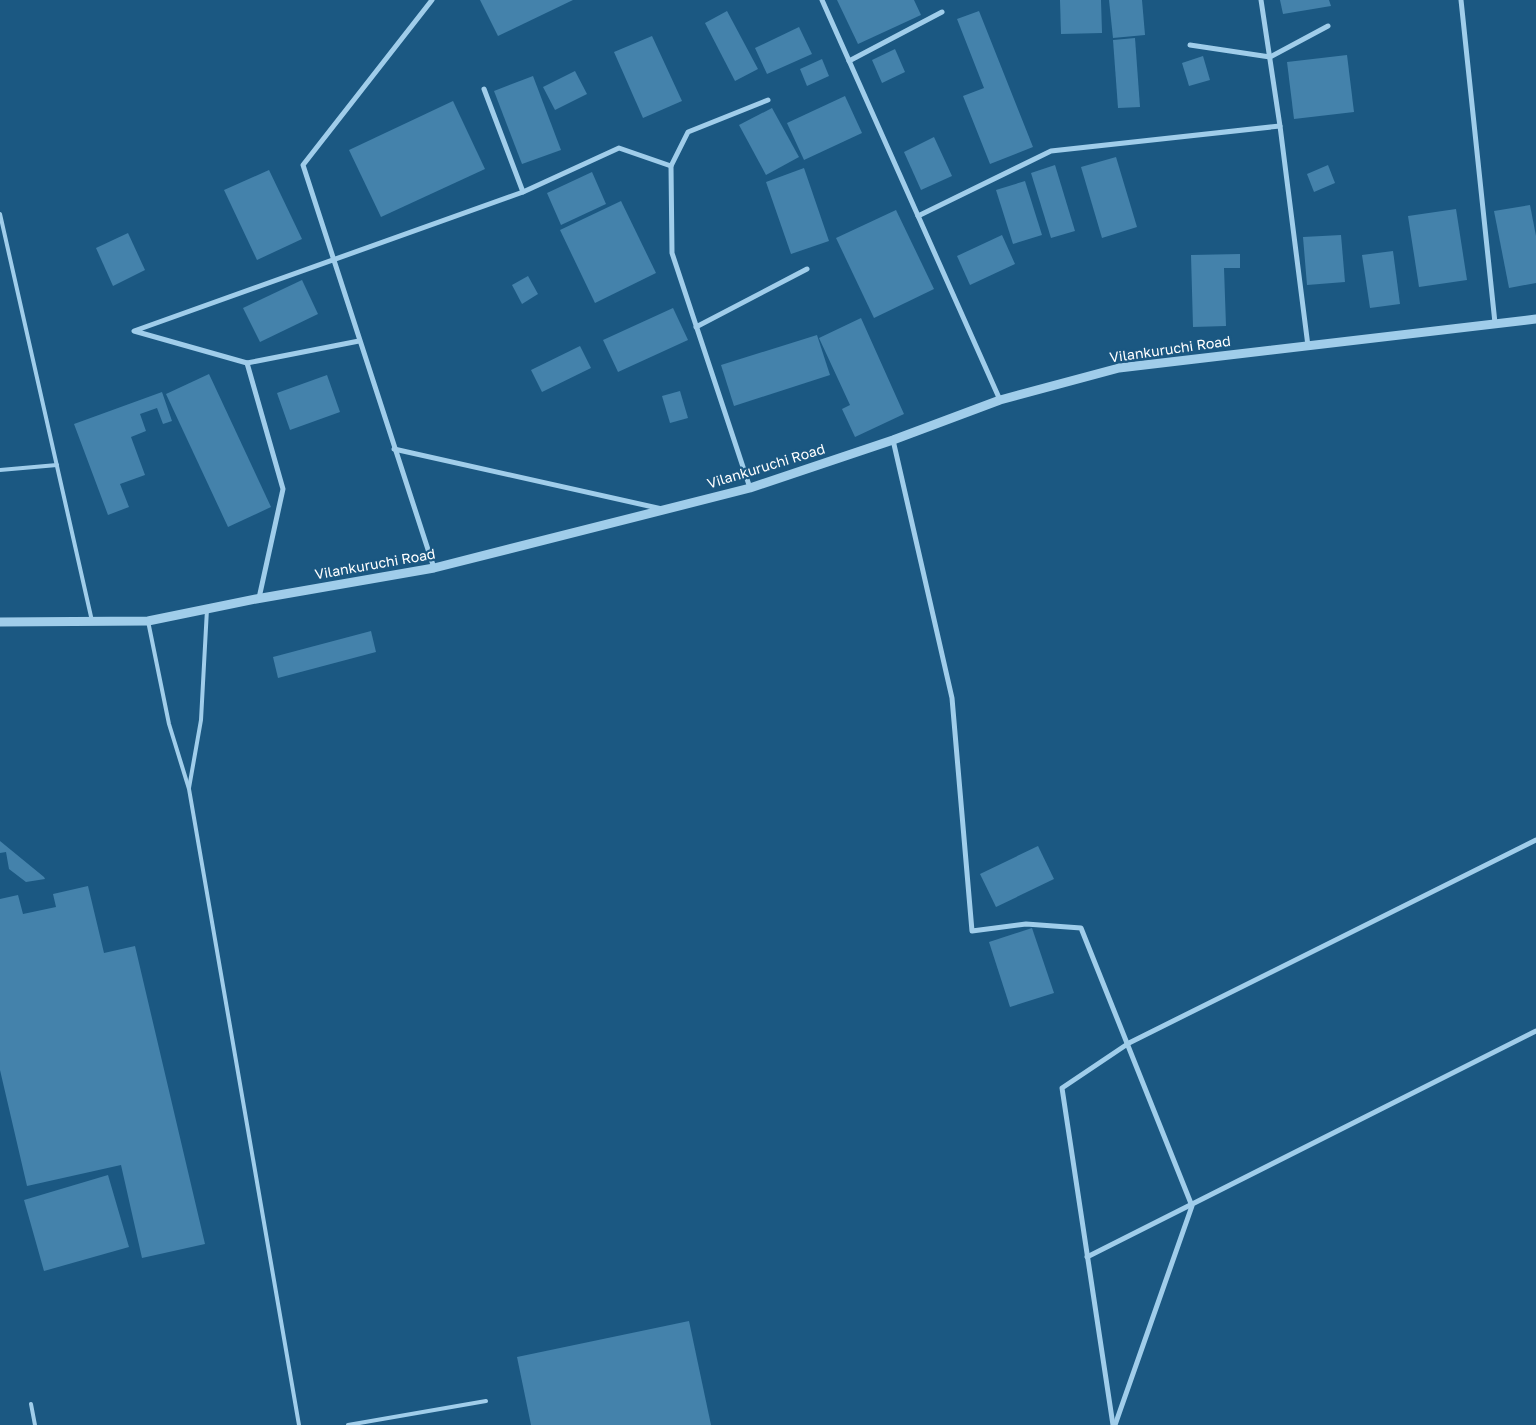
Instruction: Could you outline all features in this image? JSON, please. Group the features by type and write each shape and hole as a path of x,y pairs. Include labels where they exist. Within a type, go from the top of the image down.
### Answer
{"street":[{"path":"432,0 303,165 434,568"},
{"path":"822,0 1000,400"},
{"path":"1261,0 1280,126 1308,346"},
{"path":"1461,0 1495,323"},
{"path":"849,61 942,12"},
{"path":"1190,45 1270,57 1328,26"},
{"path":"484,89 522,192"},
{"path":"750,488 672,253 671,166 688,132 768,100"},
{"path":"918,216 1051,151 1280,126"},
{"path":"359,341 247,364 134,331 522,192 619,148 671,166"},
{"path":"696,327 807,269"},
{"name":"Vilankuruchi Road","path":"0,622 148,621 259,598 434,568 750,488 893,440 1000,400 1120,368 1536,319"},
{"path":"247,364 282,489 259,598"},
{"path":"893,440 952,698 972,931 1026,924 1081,928 1129,1043 1192,1206 1114,1425"},
{"path":"394,448 665,509"},
{"path":"1114,1425 1062,1088 1129,1043 1536,840"},
{"path":"1087,1257 1192,1206 1536,1031"}],"lane":[{"path":"0,214 92,621"},
{"path":"0,470 57,465"},
{"path":"189,789 201,720 207,609"},
{"path":"148,621 170,724 189,789 299,1425"},
{"path":"348,1425 486,1401"},
{"path":"31,1404 35,1425"}],"building":[{"path":"480,0 573,0 498,36"},
{"path":"837,0 914,0 921,15 858,44"},
{"path":"1060,0 1101,0 1102,33 1061,34"},
{"path":"1109,0 1142,0 1145,35 1113,38"},
{"path":"1280,0 1329,0 1331,6 1283,14"},
{"path":"727,11 758,69 735,81 705,23"},
{"path":"979,11 1033,147 990,164 963,96 984,88 957,19"},
{"path":"799,27 812,54 767,74 755,48"},
{"path":"652,36 682,101 643,118 614,52"},
{"path":"1135,38 1140,107 1118,108 1113,40"},
{"path":"895,49 905,72 882,83 872,60"},
{"path":"1347,55 1354,112 1294,119 1287,62"},
{"path":"1203,56 1210,80 1189,86 1182,63"},
{"path":"822,59 829,76 807,86 800,69"},
{"path":"575,71 587,94 555,110 543,87"},
{"path":"533,76 561,150 522,164 494,91"},
{"path":"845,96 862,133 804,160 787,123"},
{"path":"453,101 485,169 381,217 349,150"},
{"path":"772,108 799,157 766,175 739,125"},
{"path":"934,137 952,176 921,190 904,152"},
{"path":"1116,157 1137,227 1102,238 1081,167"},
{"path":"1055,165 1075,231 1051,238 1031,173"},
{"path":"1328,165 1335,183 1314,192 1307,174"},
{"path":"804,168 829,241 791,254 766,182"},
{"path":"269,170 302,239 257,260 224,190"},
{"path":"592,172 606,204 561,225 547,193"},
{"path":"1025,181 1042,235 1013,244 996,190"},
{"path":"621,201 656,273 595,303 560,230"},
{"path":"1530,205 1536,236 1536,283 1509,288 1494,211"},
{"path":"1456,209 1467,280 1419,287 1408,216"},
{"path":"896,210 934,289 874,318 836,238"},
{"path":"128,233 145,270 113,286 96,248"},
{"path":"1002,235 1015,264 970,285 957,256"},
{"path":"1341,235 1345,282 1307,285 1303,237"},
{"path":"1393,251 1400,304 1370,308 1362,255"},
{"path":"1240,254 1240,268 1224,268 1226,326 1193,327 1191,255"},
{"path":"528,276 538,294 522,304 512,285"},
{"path":"302,280 318,314 260,342 243,308"},
{"path":"673,308 688,340 618,372 603,340"},
{"path":"861,318 904,414 855,437 842,409 850,405 819,338"},
{"path":"817,335 830,375 734,406 721,365"},
{"path":"580,346 591,368 542,392 531,370"},
{"path":"209,374 271,507 228,527 166,394"},
{"path":"327,375 340,412 290,430 277,393"},
{"path":"680,391 688,418 670,423 662,396"},
{"path":"162,392 172,421 163,424 157,408 140,414 146,431 131,437 145,475 120,484 129,507 108,515 74,424"},
{"path":"371,631 376,652 278,678 273,657"},
{"path":"0,841 45,879 26,882 9,869 6,852 0,853"},
{"path":"1038,846 1054,879 996,907 980,874"},
{"path":"88,886 104,953 135,946 205,1244 142,1258 121,1165 27,1186 0,1070 0,899 18,895 23,914 56,907 53,894"},
{"path":"1032,928 1054,993 1010,1007 989,942"},
{"path":"108,1175 129,1247 44,1271 24,1200"},
{"path":"689,1321 711,1425 531,1425 517,1357"}]}
